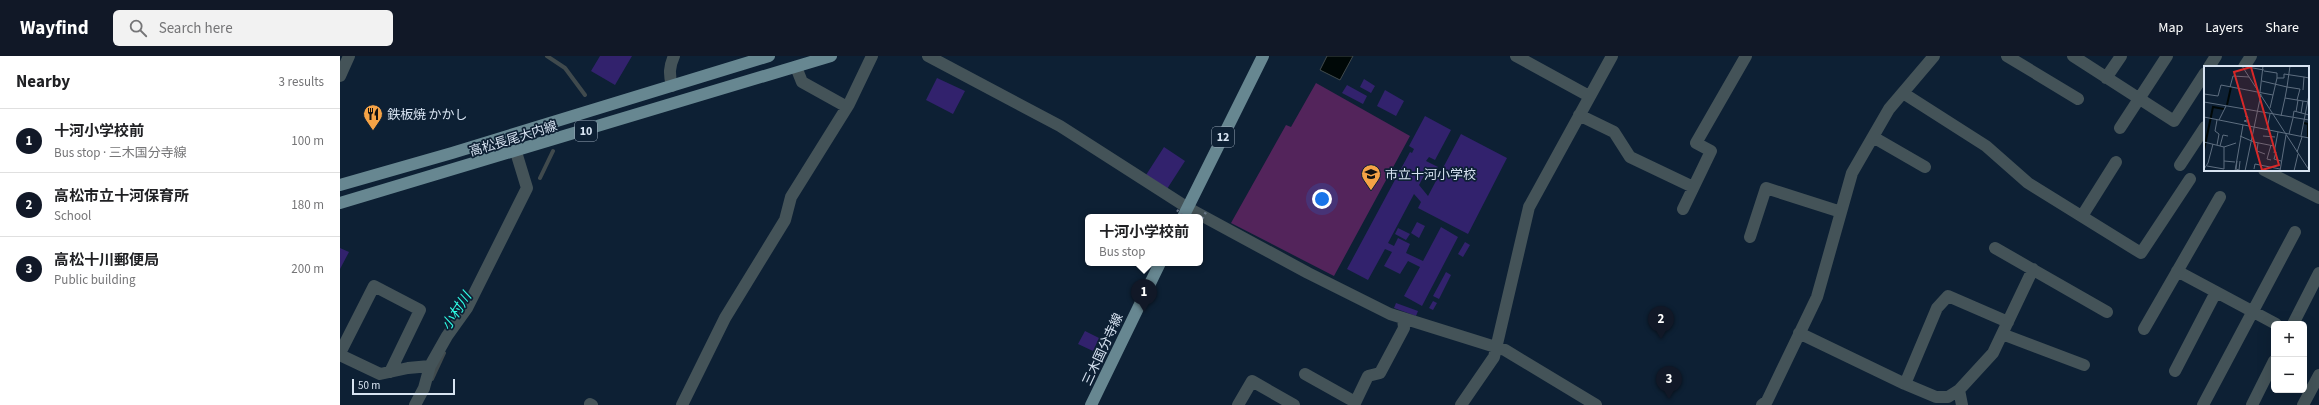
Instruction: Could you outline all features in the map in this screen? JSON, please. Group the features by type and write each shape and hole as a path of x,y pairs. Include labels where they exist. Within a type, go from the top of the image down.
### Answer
{"main road":[{"name":"高松長尾大内線","path":"340,185 452,153 769,56"},
{"name":"高松長尾大内線","path":"340,203 516,152 831,56"},
{"name":"12","path":"1183,213 1263,56"},
{"name":"三木国分寺線","path":"1091,405 1159,266"}],"street":[{"path":"340,76 349,56"},
{"path":"672,86 669,74 670,64 674,56"},
{"path":"682,405 725,318 785,220 791,197 848,107 872,56"},
{"path":"928,56 1060,126 1183,213"},
{"path":"1516,56 1534,60 1589,96"},
{"path":"1461,405 1494,357 1529,207 1612,56"},
{"path":"1683,209 1711,151 1696,143 1746,56"},
{"path":"1762,405 1767,401 1817,297 1852,173 1889,109 1934,56"},
{"path":"2007,56 2078,99"},
{"path":"2072,56 2174,121 2204,75"},
{"path":"2106,78 2121,56"},
{"path":"2120,128 2167,56"},
{"path":"2210,66 2216,56"},
{"path":"2245,66 2251,56"},
{"path":"796,67 802,82 848,107"},
{"path":"1903,93 1986,146 2028,183 2141,253 2190,180"},
{"path":"1579,115 1614,132 1630,157 1693,187"},
{"path":"2180,165 2204,129"},
{"path":"1873,137 1925,167"},
{"path":"415,405 424,388 430,366 447,336 467,308 527,188 516,152"},
{"path":"2082,216 2116,162"},
{"path":"2266,171 2319,198"},
{"path":"1750,237 1766,188 1841,212"},
{"path":"2144,329 2220,197"},
{"path":"1203,223 1390,314 1505,350 1596,405"},
{"path":"2203,405 2254,312 2295,232"},
{"path":"1995,248 2107,312"},
{"path":"1799,333 1905,384 1936,397 1948,397 1959,390 1993,353 2033,269"},
{"path":"2177,271 2271,321"},
{"path":"2295,321 2319,273"},
{"path":"390,372 420,310 374,286 340,354 368,370 380,374 430,366"},
{"path":"2175,371 2216,292"},
{"path":"1905,384 1937,308 1948,296 2008,322"},
{"path":"1305,374 1354,404 1368,376 1380,373 1404,328 1403,318"},
{"path":"2002,334 2084,365"},
{"path":"2252,405 2271,367"},
{"path":"2303,405 2319,375"},
{"path":"1238,405 1252,381 1294,405"},
{"path":"1959,390 1962,405"}],"path":[{"path":"1203,218 1206,212"}],"shaded area":[{"path":"1327,56 1353,56 1340,80 1320,70"},
{"path":"1316,83 1410,136 1334,276 1231,223 1286,125 1291,127"}],"building":[{"path":"600,56 632,56 615,85 591,71"},
{"path":"937,78 965,91 953,114 926,100"},
{"path":"1364,79 1375,86 1371,93 1360,87"},
{"path":"1347,85 1367,96 1363,104 1342,93"},
{"path":"1385,90 1404,101 1396,116 1377,106"},
{"path":"1425,116 1451,130 1435,160 1429,157 1426,161 1438,167 1434,174 1427,170 1419,185 1428,196 1461,134 1507,158 1468,234 1418,208 1421,202 1414,194 1388,243 1394,246 1398,238 1410,244 1406,253 1423,261 1441,227 1458,237 1422,306 1404,296 1420,267 1408,261 1400,274 1384,266 1392,252 1385,249 1368,280 1347,269 1410,152 1412,153 1414,149 1409,146"},
{"path":"1164,147 1185,161 1167,189 1146,175"},
{"path":"1417,222 1425,226 1419,238 1411,233"},
{"path":"1398,228 1410,234 1406,240 1395,234"},
{"path":"1465,242 1470,245 1463,257 1458,254"},
{"path":"340,248 349,252 340,269"},
{"path":"1446,272 1451,275 1439,299 1433,296"},
{"path":"1433,301 1437,303 1433,310 1429,308"},
{"path":"1396,303 1418,311 1416,316 1394,308"},
{"path":"1085,331 1099,338 1093,351 1078,344"}],"waterway":[{"name":"小村川","path":"547,56 565,68 585,95"},
{"name":"小村川","path":"540,178 553,151"},
{"name":"小村川","path":"432,379 444,353"}],"place":[{"name":"鉄板焼 かかし","path":"373,131"},
{"name":"市立十河小学校","path":"1371,191"},
{"name":"十河小学校前","path":"1144,312"},
{"name":"高松市立十河保育所","path":"1661,339"},
{"name":"高松十川郵便局","path":"1669,399"}]}
